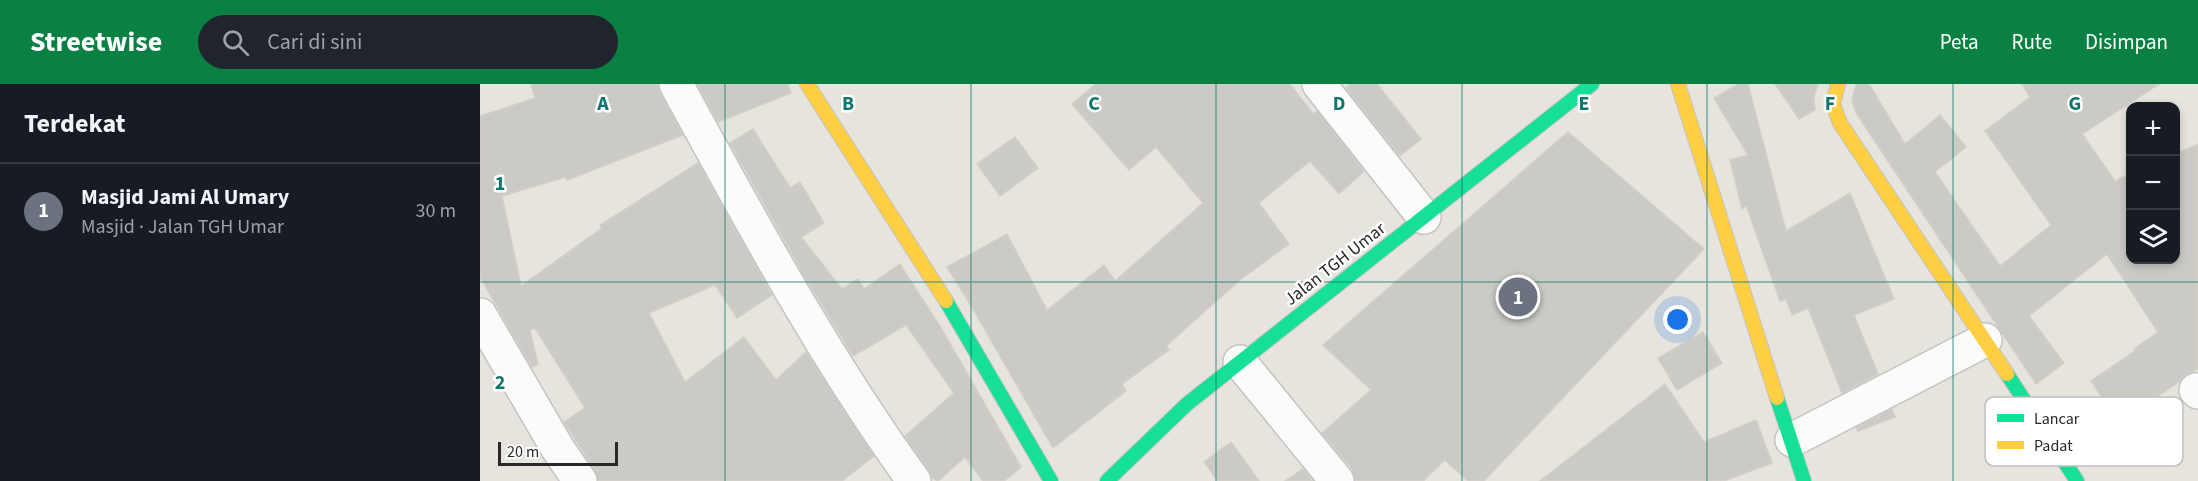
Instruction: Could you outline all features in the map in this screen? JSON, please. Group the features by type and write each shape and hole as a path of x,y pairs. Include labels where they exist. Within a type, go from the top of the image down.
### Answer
{"street":[{"path":"676,84 797,301 848,384 914,481"},
{"path":"807,84 957,318 1051,481"},
{"path":"1319,84 1424,217"},
{"name":"Jalan TGH Umar","path":"1114,478 1187,404 1592,84"},
{"path":"1678,84 1804,481"},
{"path":"1838,84 1832,103 1834,112 2022,397"},
{"path":"480,315 553,440 580,481"},
{"path":"1792,440 1985,340"},
{"path":"1240,362 1337,481"},
{"path":"2067,466 2077,481"}],"building":[{"path":"531,84 657,84 683,135 567,180 566,177 502,196 521,286 602,228 600,225 698,163 772,295 737,318 715,285 649,313 685,382 744,337 776,380 806,352 874,456 842,481 598,481 595,470 564,422 585,408 535,328 530,330 538,364 532,367 480,277 480,116 535,98"},
{"path":"697,84 788,84 791,93 718,122"},
{"path":"1096,84 1290,84 1313,114 1317,111 1364,171 1339,194 1310,161 1259,203 1289,244 1241,279 1166,346 1169,350 1122,384 1126,391 1053,448 947,267 1007,234 1047,310 1104,265 1115,281 1203,203 1156,147 1129,170 1072,104"},
{"path":"1351,84 1377,84 1421,139 1400,156 1346,88"},
{"path":"1738,84 1748,84 1786,231 1850,193 1894,299 1854,315 1878,374 1842,393 1808,308 1792,315 1786,299 1780,301 1746,205 1742,209 1730,160 1748,155 1714,98"},
{"path":"1775,84 1818,84 1814,96 1815,110 1799,119"},
{"path":"1856,84 1869,84 1905,144 1940,115 1966,147 1935,172 2000,266 2051,225 1985,131 2030,97 2022,84 2159,84 2131,102 2126,102 2126,105 2082,134 2115,181 2126,176 2126,264 2180,264 2180,152 2198,144 2198,369 2183,376 2180,381 2157,397 2102,397 2091,381 2158,332 2107,254 2029,316 2064,363 2036,384 1856,113 1852,101"},
{"path":"753,129 790,188 800,182 824,223 801,237 842,289 858,279 864,289 900,264 941,328 1021,467 1004,481 983,481 965,457 938,481 932,478 929,470 905,436 954,393 906,325 853,356 805,277 730,143"},
{"path":"1568,132 1704,249 1484,481 1468,481 1445,460 1423,481 1355,481 1352,469 1322,433 1371,390 1323,345"},
{"path":"1015,137 1038,168 1000,196 977,164"},
{"path":"1703,332 1722,363 1677,390 1658,358"},
{"path":"1665,384 1704,442 1756,420 1772,463 1724,481 1540,481"},
{"path":"1892,409 1895,417 1858,431 1856,428"},
{"path":"1231,442 1259,481 1218,481 1204,462"},
{"path":"1303,469 1313,481 1285,481"}],"traffic: fast":[{"path":"1107,481 1187,404 1592,84"},
{"path":"946,301 1051,481"},
{"path":"2007,374 2022,397"},
{"path":"1777,398 1804,481"},
{"path":"2067,466 2077,481"}],"traffic: slow":[{"path":"807,84 946,301"},
{"path":"1678,84 1777,398"},
{"path":"1838,84 1833,104 1840,123 2007,374"}],"place":[{"name":"Masjid Jami Al Umary","path":"1518,297"}]}
